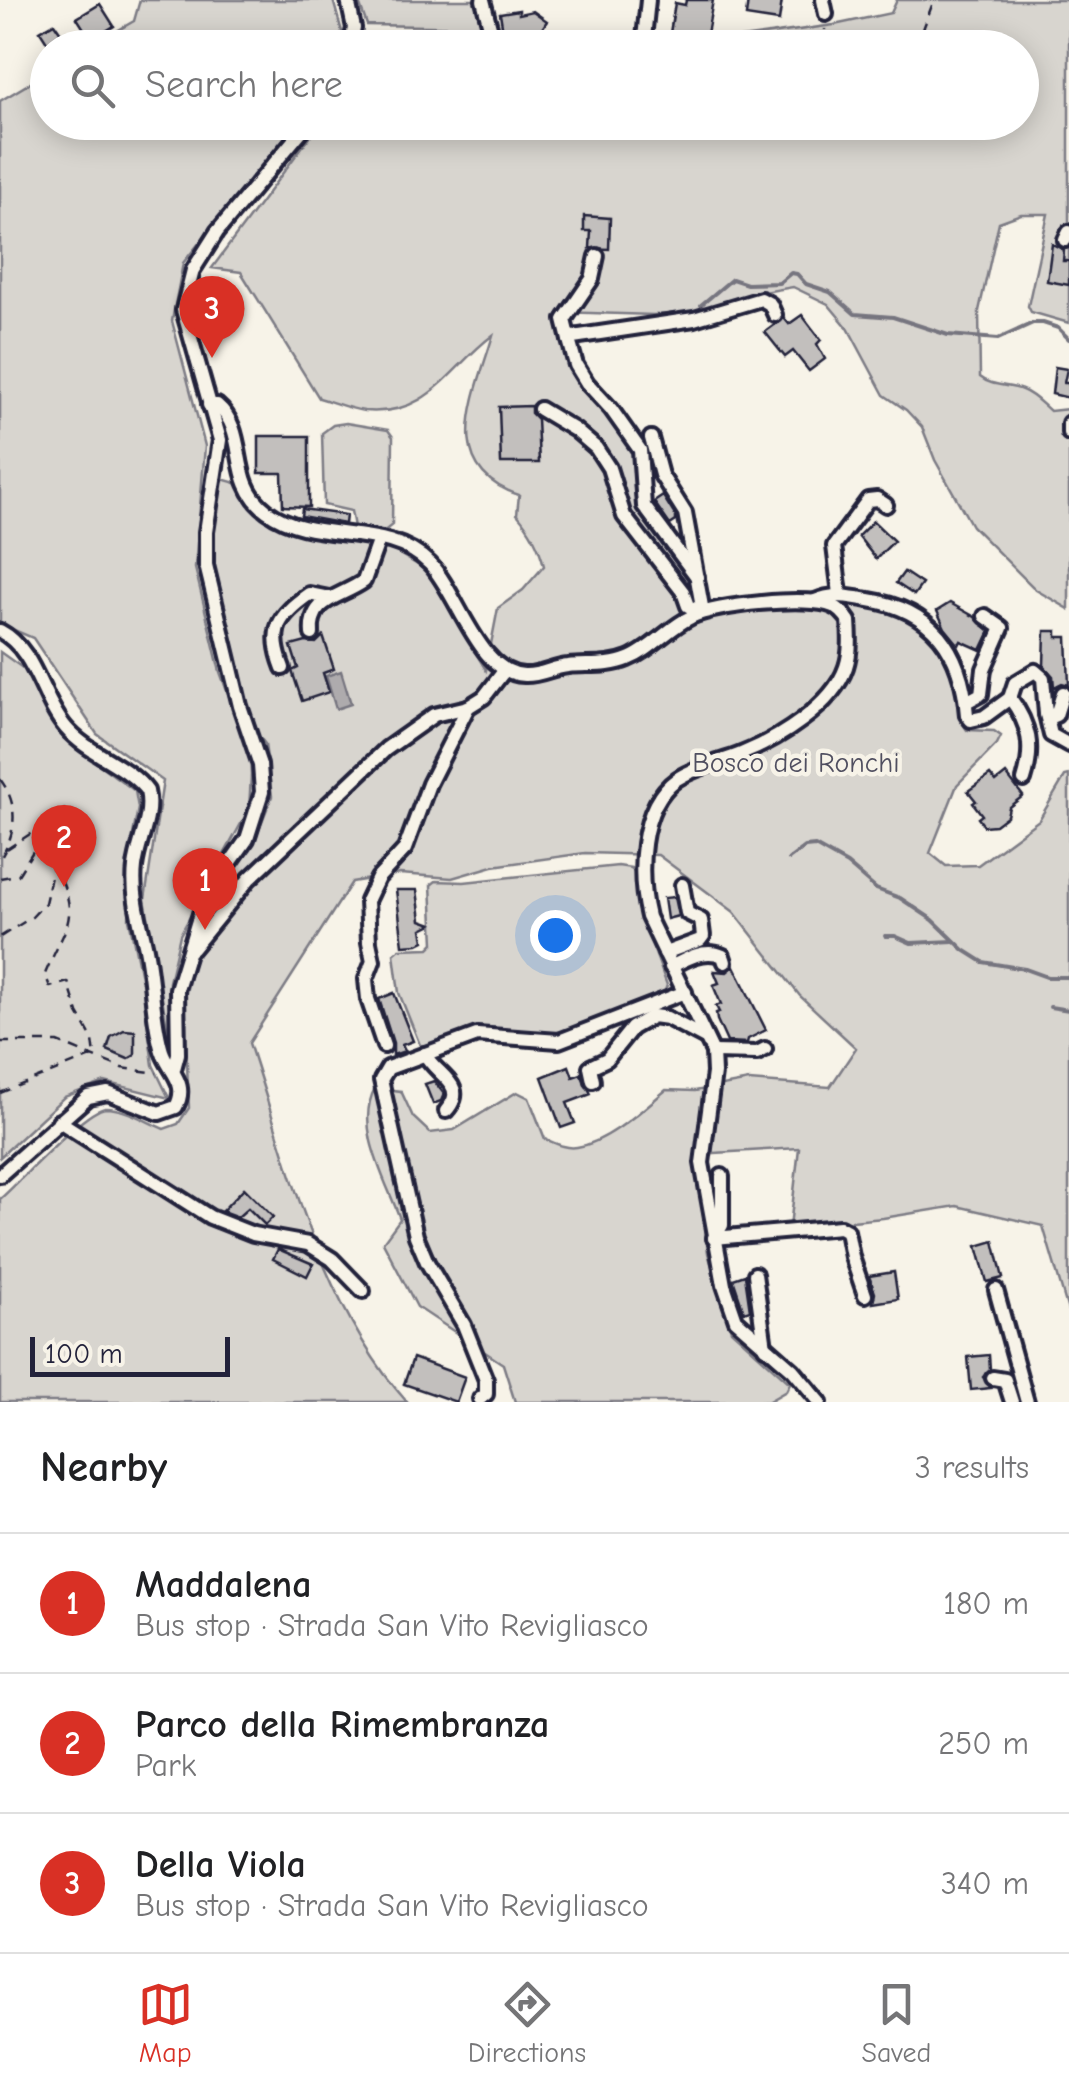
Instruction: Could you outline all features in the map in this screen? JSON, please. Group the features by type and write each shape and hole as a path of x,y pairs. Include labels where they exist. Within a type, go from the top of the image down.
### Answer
{"street":[{"path":"348,0 354,30"},
{"path":"484,0 489,30"},
{"path":"645,30 648,0"},
{"path":"174,1069 178,1054 176,999 188,954 204,904 246,839 262,792 260,765 240,706 206,564 206,532 220,451 217,425 183,310 193,270 217,232 294,140"},
{"path":"596,256 592,279 564,320 576,365 640,450 644,506 697,577"},
{"path":"570,340 694,319 761,299 770,304 776,315"},
{"path":"210,405 218,405 231,420 240,474 264,509 292,525 379,538 409,548 431,565 488,655 504,671 524,675 570,665 630,659 703,612 815,601 840,594 888,602 921,618 959,668 968,714 976,721 1010,698 1015,683 1022,677 1035,671 1040,673 1051,735 1069,745"},
{"path":"540,409 596,448 608,468 624,516 682,592 688,606 703,612"},
{"path":"1069,423 1069,433"},
{"path":"651,438 661,475 685,513 703,612"},
{"path":"840,594 834,546 868,500 877,499 886,505"},
{"path":"312,634 316,609 364,581 379,538"},
{"path":"282,668 276,643 283,614 309,594 329,598"},
{"path":"815,601 834,606 849,621 849,652 840,680 787,733 672,782 657,804 643,850 644,902 710,1045 714,1073 702,1163 724,1285 736,1320 793,1370 820,1402"},
{"path":"966,702 981,694 984,669 1002,628 985,616"},
{"path":"0,631 20,646 66,728 148,791 149,811 136,858 134,891 162,1054 180,1083 180,1100 166,1112 144,1110 119,1097 101,1094 78,1103 0,1175"},
{"path":"188,954 249,879 386,749 434,716 468,707 484,697 504,671"},
{"path":"1046,714 1056,715 1064,694"},
{"path":"1010,698 1020,711 1030,739 1024,780"},
{"path":"384,1046 368,999 366,979 374,961 367,901 378,878 405,849 429,784 468,707"},
{"path":"665,953 703,936 701,920 687,913 682,885"},
{"path":"671,967 700,954 715,953 725,962"},
{"path":"480,1400 486,1394 486,1380 464,1324 416,1236 382,1080 388,1068 477,1034 559,1041 685,992"},
{"path":"593,1081 590,1067 607,1059 632,1028 652,1016 667,1018 710,1045 758,1053 765,1050"},
{"path":"425,1054 431,1067 448,1076 455,1092 454,1103 446,1112"},
{"path":"59,1122 210,1217 253,1234 308,1244 332,1259 364,1290"},
{"path":"714,1238 722,1225 722,1176"},
{"path":"714,1238 840,1227 850,1236 852,1257 865,1296"},
{"path":"754,1274 765,1347"},
{"path":"996,1290 1027,1402"},
{"path":"992,1378 1005,1380 1012,1402"}],"path":[{"path":"923,30 934,0"},
{"path":"0,780 12,794 15,809 6,850 0,859"},
{"path":"0,937 32,918 44,903 72,809 66,808 6,850"},
{"path":"0,878 18,875 52,820"},
{"path":"54,863 71,905 71,918 45,974 46,982 50,986 68,982 78,1013 93,1040 95,1056"},
{"path":"0,1042 58,1042 142,1073 174,1069"},
{"path":"0,1093 95,1056"}],"green space":[{"path":"140,0 333,0 341,30 118,30 134,21"},
{"path":"358,0 479,0 487,27 367,25"},
{"name":"Bosco dei Ronchi","path":"897,0 1069,0 1069,323 1031,312 1028,306 1048,214 1021,214 999,222 979,311 980,377 1026,392 1050,411 1069,409 1069,609 1036,590 972,526 935,460 922,427 884,395 848,328 828,304 793,287 747,295 706,312 559,312 563,334 637,454 649,522 690,575 697,604 724,614 804,608 833,600 890,608 926,630 943,651 957,677 967,730 994,731 1001,736 957,785 930,853 946,866 978,865 1039,820 1069,775 1069,1314 1043,1226 957,1206 790,1227 799,1148 697,1154 708,1253 731,1330 790,1383 786,1391 767,1402 515,1402 503,1364 417,1307 383,1242 400,1219 370,1136 369,1103 375,1088 401,1091 413,1117 430,1133 454,1130 517,1092 529,1098 545,1139 573,1147 612,1132 666,1090 695,1091 749,1081 830,1087 856,1048 800,996 734,912 658,855 585,853 493,866 452,878 400,874 352,882 249,1043 310,1231 329,1277 351,1322 407,1402 0,1402 0,1199 96,1111 121,1110 164,1129 178,1124 189,1108 184,1000 206,914 227,877 251,849 272,796 265,744 257,734 240,683 212,558 213,514 222,479 236,483 248,501 270,521 295,532 391,549 426,570 486,670 498,608 523,590 544,566 534,538 517,514 519,495 494,483 478,467 471,448 472,404 493,335 422,399 386,411 353,409 319,398 241,272 212,268 307,140 1039,140 1039,30 798,30 891,13"},
{"path":"30,83 30,140 282,140 183,263 172,321 205,446 195,568 220,672 250,754 251,775 249,809 180,935 169,982 169,1039 145,899 163,781 97,734 33,638 0,624 0,101"},
{"path":"346,423 388,430 393,437 392,525 382,533 354,527 351,511 324,505 322,433 333,425"},
{"path":"0,652 24,669 63,738 135,791 138,808 129,919 153,1065 169,1098 105,1082 64,1097 0,1157"},
{"path":"618,866 637,873 639,910 667,985 664,994 552,1036 466,1030 425,1047 420,1045 399,993 394,954 400,949 429,948 434,943 431,885 436,881 464,882"}],"shaded area":[{"path":"341,671 351,704 336,709 326,676"}],"building":[{"path":"686,0 713,0 708,30 670,30 675,3 685,5"},
{"path":"748,0 782,0 779,21 746,16"},
{"path":"100,4 114,26 107,30 85,30 77,18"},
{"path":"533,11 547,21 541,30 503,30 500,13"},
{"path":"584,216 610,218 609,249 590,248 591,231 584,231"},
{"path":"1052,244 1064,250 1063,261 1069,261 1069,285 1047,281"},
{"path":"802,315 821,340 817,344 825,359 809,371 793,351 785,357 765,332 784,318 789,324"},
{"path":"1055,367 1067,369 1064,383 1069,383 1069,398 1052,394"},
{"path":"531,406 537,419 539,463 501,463 499,407"},
{"path":"259,436 309,436 309,507 283,506 282,473 259,473"},
{"path":"663,496 676,517 670,525 654,502"},
{"path":"302,509 346,515 345,524 301,516"},
{"path":"873,521 894,541 876,559 858,536"},
{"path":"904,572 922,584 914,595 896,583"},
{"path":"950,603 990,631 981,650 961,641 959,645 945,628 937,611"},
{"path":"1045,631 1057,631 1057,637 1067,637 1069,685 1054,687 1053,676 1044,666"},
{"path":"323,636 334,669 323,673 329,692 302,701 292,671 298,668 291,646 316,643"},
{"path":"1006,774 1023,796 1009,807 1007,816 995,825 984,826 973,803 976,801 968,791 990,775 996,782"},
{"path":"396,890 417,890 421,920 432,924 422,929 424,941 418,944 403,945"},
{"path":"674,897 678,916 667,919 664,898"},
{"path":"734,966 766,1030 747,1043 727,1042 717,1020 716,1006 721,1004 713,985 719,983 714,971 727,972"},
{"path":"394,993 413,1041 402,1045 405,1051 393,1055 379,999"},
{"path":"124,1030 135,1031 135,1055 128,1059 107,1050 111,1037"},
{"path":"569,1066 573,1077 581,1074 591,1094 567,1103 575,1123 561,1128 542,1077"},
{"path":"434,1081 444,1094 441,1101 433,1104 425,1084"},
{"path":"244,1188 273,1217 265,1225 248,1208 238,1217 222,1211"},
{"path":"994,1241 1003,1278 987,1282 977,1246"},
{"path":"278,1249 313,1264 307,1276 273,1259"},
{"path":"894,1272 898,1299 873,1303 875,1293 869,1276"},
{"path":"745,1275 750,1310 744,1312 733,1279"},
{"path":"989,1355 990,1369 983,1377 991,1388 971,1390 968,1357"},
{"path":"413,1358 465,1377 456,1402 404,1384"}],"waterway":[{"path":"701,305 732,279 747,284 779,283 791,273 806,284 830,292 855,314 893,317 948,335 998,339 1033,323 1043,323 1058,328 1069,339"},
{"path":"789,859 805,847 815,846 847,864 876,889 900,898 933,920 964,950 983,962 1047,977 1069,977"},
{"path":"885,936 911,943 954,941"},
{"path":"1050,1007 1069,1010"}],"place":[{"name":"Della Viola","path":"212,358"},
{"name":"Parco della Rimembranza","path":"64,887"},
{"name":"Maddalena","path":"205,930"}]}
